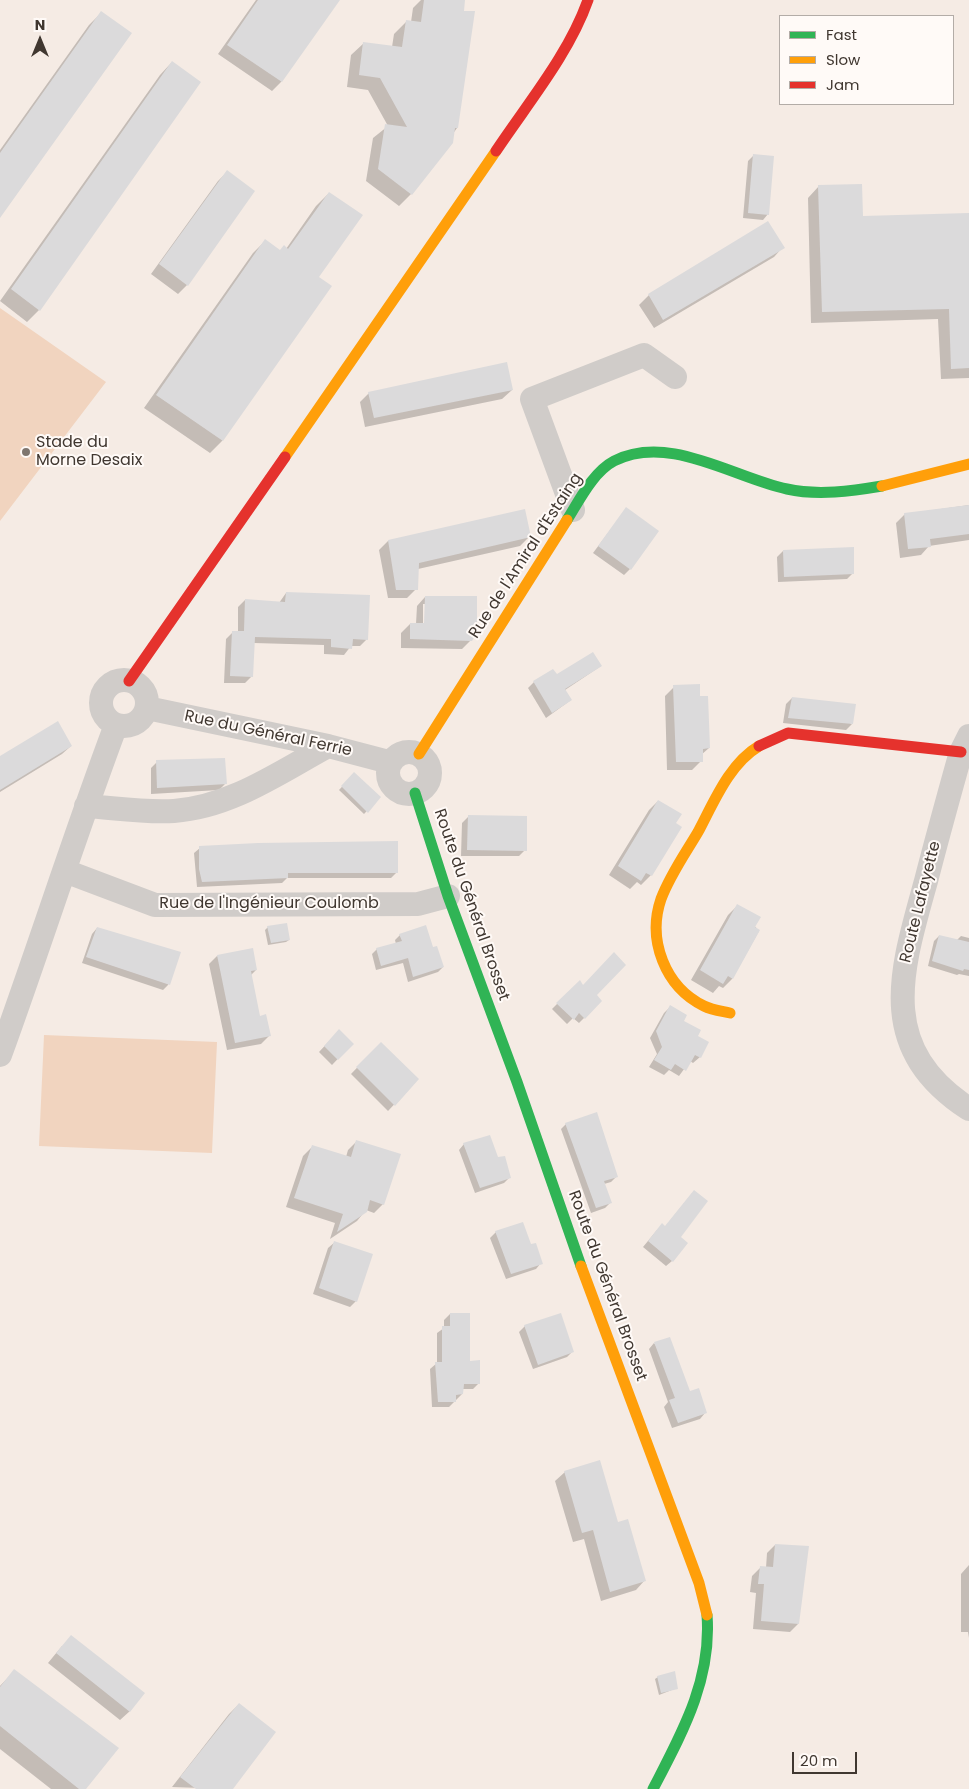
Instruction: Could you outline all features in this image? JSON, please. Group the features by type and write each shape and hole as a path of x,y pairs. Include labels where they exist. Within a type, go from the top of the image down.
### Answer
{"street":[{"path":"129,681 518,120 582,17 588,0"},
{"path":"573,510 532,399 644,355 674,377"},
{"name":"Rue de l'Amiral d'Estaing","path":"419,754 573,510 602,472 615,461 650,451 704,462 740,477 790,490 839,493 865,490 969,464"},
{"path":"129,681 141,688 145,694 147,708 144,715 132,725 116,725 110,721 102,708 103,693 114,683 129,681"},
{"name":"Rue du Général Ferrie","path":"147,708 328,746 390,762"},
{"path":"0,1055 116,725"},
{"path":"730,1014 705,1007 688,995 666,971 659,948 658,912 664,894 692,841 741,759 748,752 770,739 788,733 965,744"},
{"name":"Route Lafayette","path":"965,744 905,955 901,1010 914,1053 926,1072 969,1109"},
{"path":"86,806 164,811 184,810 240,793 328,746"},
{"path":"406,751 419,754 428,764 430,778 422,790 415,793 400,793 390,783 387,776 390,762 394,757 406,751"},
{"name":"Route du Général Brosset","path":"415,793 448,896 517,1082 577,1256 699,1583 707,1617 708,1658 699,1696 653,1789"},
{"name":"Rue de l'Ingénieur Coulomb","path":"65,871 155,905 418,904 448,896"}],"shaded area":[{"name":"Stade du Morne Desaix","path":"0,308 106,382 0,521"},
{"path":"44,1035 217,1042 212,1153 39,1146"}],"building":[{"path":"258,0 340,0 282,82 227,45"},
{"path":"424,0 465,0 464,11 475,11 458,128 455,128 453,143 412,195 378,169 385,124 407,127 380,78 359,75 363,42 402,47 406,20 421,22"},
{"path":"101,11 132,33 0,218 0,153"},
{"path":"172,61 201,82 40,311 11,289"},
{"path":"753,154 774,156 769,215 748,213"},
{"path":"227,170 255,191 188,286 159,264"},
{"path":"862,184 863,216 969,213 969,368 951,369 949,309 822,312 818,185"},
{"path":"329,192 363,215 319,277 332,286 223,441 156,395 265,239 280,250 284,245 288,249"},
{"path":"768,221 785,248 663,320 648,294"},
{"path":"507,362 513,390 374,418 368,392"},
{"path":"969,505 969,534 930,539 931,547 908,549 904,513"},
{"path":"626,507 659,531 631,570 598,546"},
{"path":"525,509 531,537 419,563 418,590 396,590 388,540"},
{"path":"854,547 854,574 784,577 783,550"},
{"path":"286,592 370,595 368,640 353,639 352,649 331,647 331,639 255,637 253,677 230,676 232,631 244,631 245,599 285,602"},
{"path":"425,596 477,596 477,633 472,641 410,639 410,623 424,623"},
{"path":"593,652 602,666 565,689 572,700 552,713 533,681 553,669 557,674"},
{"path":"700,684 700,696 708,696 710,748 703,749 703,762 676,762 673,685"},
{"path":"792,697 856,704 853,724 788,718"},
{"path":"58,721 72,746 0,790 0,756"},
{"path":"225,758 227,784 157,788 156,760"},
{"path":"354,772 381,797 368,813 341,786"},
{"path":"658,800 682,814 676,823 682,827 652,876 646,873 641,881 618,866"},
{"path":"468,815 527,816 527,851 467,850"},
{"path":"398,841 398,873 288,873 288,878 202,882 199,869 199,846 258,843"},
{"path":"737,904 761,917 755,927 760,930 733,979 728,976 723,984 700,970"},
{"path":"287,923 290,940 271,943 267,926"},
{"path":"426,925 433,947 437,946 444,967 413,977 408,958 381,966 376,948 402,941 399,934"},
{"path":"97,927 181,952 170,985 86,957"},
{"path":"939,935 969,942 969,970 964,969 963,971 932,961"},
{"path":"253,948 257,970 251,971 260,1016 266,1014 271,1036 235,1043 217,955"},
{"path":"614,952 626,965 597,995 602,1001 585,1019 579,1013 574,1020 556,1003 580,980 583,985"},
{"path":"670,1005 687,1015 684,1021 701,1030 698,1036 709,1042 701,1058 695,1055 686,1071 675,1064 671,1070 654,1060 662,1047 656,1031"},
{"path":"339,1029 354,1044 338,1060 324,1046"},
{"path":"381,1042 419,1079 395,1106 356,1067"},
{"path":"597,1112 618,1177 604,1181 612,1203 596,1208 565,1123"},
{"path":"490,1135 498,1157 505,1156 511,1178 480,1188 463,1143"},
{"path":"356,1140 401,1154 384,1205 370,1200 367,1212 337,1232 343,1214 294,1198 312,1145 351,1157"},
{"path":"694,1190 708,1201 681,1237 688,1243 673,1262 648,1241 662,1223 665,1226"},
{"path":"523,1222 531,1244 536,1243 543,1264 511,1274 495,1231"},
{"path":"334,1241 373,1254 357,1302 319,1288"},
{"path":"450,1313 470,1313 470,1361 480,1360 480,1384 464,1384 463,1394 456,1395 456,1402 438,1402 435,1362 442,1362 442,1326 450,1326"},
{"path":"561,1313 574,1352 538,1365 524,1325"},
{"path":"670,1337 690,1391 699,1388 707,1413 678,1423 669,1400 675,1398 654,1342"},
{"path":"600,1460 618,1522 628,1519 646,1581 610,1592 593,1530 582,1533 564,1471"},
{"path":"775,1544 809,1546 799,1624 761,1621 764,1584 758,1584 760,1566 773,1567"},
{"path":"71,1635 145,1693 130,1712 56,1653"},
{"path":"14,1669 119,1748 86,1789 79,1789 0,1726 0,1687"},
{"path":"675,1671 678,1689 661,1693 657,1676"},
{"path":"239,1703 276,1732 233,1789 196,1789 180,1777"}],"traffic: fast":[{"path":"567,520 599,472 614,461 635,454 657,452 679,455 701,460 767,483 799,491 835,492 882,486"},
{"path":"415,793 448,896 517,1082 581,1266"},
{"path":"653,1789 684,1726 700,1684 705,1662 707,1615"}],"traffic: slow":[{"path":"285,457 496,151"},
{"path":"882,486 969,464"},
{"path":"419,754 567,520"},
{"path":"730,1013 707,1007 690,998 670,975 658,946 657,915 661,899 669,882 723,784 739,763 759,746"},
{"path":"581,1266 699,1583 707,1615"}],"traffic: jam":[{"path":"496,151 559,59 580,20 588,0"},
{"path":"129,681 285,457"},
{"path":"759,746 788,733 961,752"}],"place":[{"name":"Stade du Morne Desaix","path":"26,452"}]}
